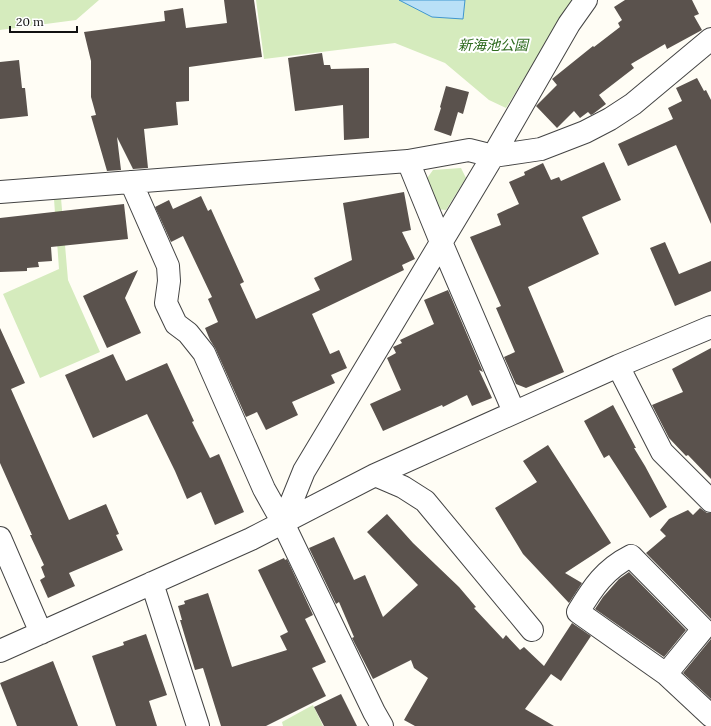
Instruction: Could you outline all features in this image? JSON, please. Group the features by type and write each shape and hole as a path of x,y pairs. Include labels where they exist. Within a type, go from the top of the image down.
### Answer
{"street":[{"path":"283,523 304,472 440,242 493,156 569,24 586,0"},
{"path":"0,192 408,161 469,150 493,156 541,149 585,132 610,119 633,104 711,39"},
{"path":"408,161 440,242 514,412"},
{"path":"131,182 168,266 169,281 166,303 176,324 188,334 204,353 264,489 283,523 382,726"},
{"path":"0,651 251,539 375,474 711,326"},
{"path":"618,366 662,452 711,501"},
{"path":"375,474 403,487 425,501 532,630"},
{"path":"0,538 41,633"},
{"path":"666,674 703,629 631,556 618,563 594,586 578,612 666,674 711,716"},
{"path":"152,583 198,726"}],"green space":[{"path":"0,0 99,0 76,20 0,30"},
{"name":"新海池公園","path":"256,0 574,0 548,39 506,108 489,100 445,63 395,43 264,59"},
{"path":"461,168 466,178 446,210 436,209 425,181 433,170"},
{"path":"61,198 68,280 100,352 40,378 3,294 59,269 54,199"},
{"path":"313,705 323,726 283,726 282,722"}],"water":[{"path":"399,0 465,0 463,19 432,17"}],"building":[{"path":"224,0 254,0 262,57 189,67 189,101 176,102 178,125 144,129 148,168 133,169 117,137 121,170 107,171 91,116 96,115 91,97 91,61 84,32 165,21 164,11 183,8 186,28 227,23"},
{"path":"625,0 692,0 699,14 694,16 702,30 667,49 665,44 631,64 634,68 599,95 606,104 593,114 591,115 588,112 580,118 574,111 557,128 536,106 557,85 552,79 593,46 594,47 620,27 618,23 622,20 614,7"},
{"path":"322,53 324,65 330,65 331,69 369,68 369,138 344,140 343,105 295,111 288,58"},
{"path":"19,60 22,88 25,88 28,116 0,119 0,62"},
{"path":"697,78 711,100 711,224 676,145 628,166 618,144 673,119 668,108 682,101 676,88"},
{"path":"446,86 469,92 463,114 458,112 451,136 434,130"},
{"path":"604,162 621,200 582,217 599,254 528,287 564,372 526,388 516,384 504,357 515,352 496,308 501,306 470,237 501,225 497,214 519,204 509,182 525,175 524,172 543,163 551,180 559,177 561,181"},
{"path":"404,192 411,230 402,232 415,259 402,265 404,270 312,314 330,354 339,350 347,368 331,375 335,383 292,402 298,415 266,430 257,412 246,417 210,340 205,328 218,322 208,299 212,297 183,236 171,242 155,207 169,200 173,209 201,196 208,211 211,209 244,282 240,284 256,319 320,290 314,278 352,260 343,203"},
{"path":"124,204 128,239 51,247 52,261 38,262 39,267 27,268 27,271 0,272 0,218"},
{"path":"665,242 679,274 711,261 711,291 675,306 650,248"},
{"path":"138,270 125,298 141,333 107,348 83,296"},
{"path":"448,290 483,372 479,370 492,398 472,406 467,395 443,407 442,405 383,431 370,404 401,390 387,358 396,353 393,347 402,343 400,340 434,324 424,300"},
{"path":"0,328 25,383 11,389 69,520 106,504 119,534 116,535 123,550 69,573 75,586 48,598 40,580 45,577 41,567 44,565 0,463"},
{"path":"711,348 711,479 669,438 652,405 683,392 672,369"},
{"path":"113,354 126,381 167,363 194,421 192,422 210,458 219,454 244,512 215,525 201,492 187,499 147,414 93,438 65,375"},
{"path":"613,405 636,448 634,448 667,507 650,518 609,455 604,458 584,421"},
{"path":"548,445 611,543 565,573 582,583 569,603 523,554 495,508 537,482 523,461"},
{"path":"700,508 707,513 711,513 711,619 646,553 666,536 660,530 669,519 688,510 693,515"},
{"path":"387,514 413,543 459,587 476,607 474,608 503,639 506,635 520,650 524,647 544,666 572,623 591,636 561,681 551,674 525,709 554,726 415,726 404,720 428,678 414,668 411,660 373,679 352,638 354,637 339,602 336,604 309,548 334,537 354,580 365,575 383,617 418,585 367,532"},
{"path":"284,558 285,560 287,559 313,615 305,619 326,662 312,668 326,696 266,726 221,726 203,668 195,670 180,620 182,620 178,606 185,604 184,601 208,593 232,667 287,650 280,636 288,632 258,570"},
{"path":"629,572 686,630 664,657 595,609 603,597 619,579"},
{"path":"146,634 167,695 149,701 157,726 116,726 92,656 124,645 123,642"},
{"path":"711,639 711,699 683,673"},
{"path":"53,661 78,726 17,726 0,683"},
{"path":"341,694 357,726 324,726 314,707"}]}
